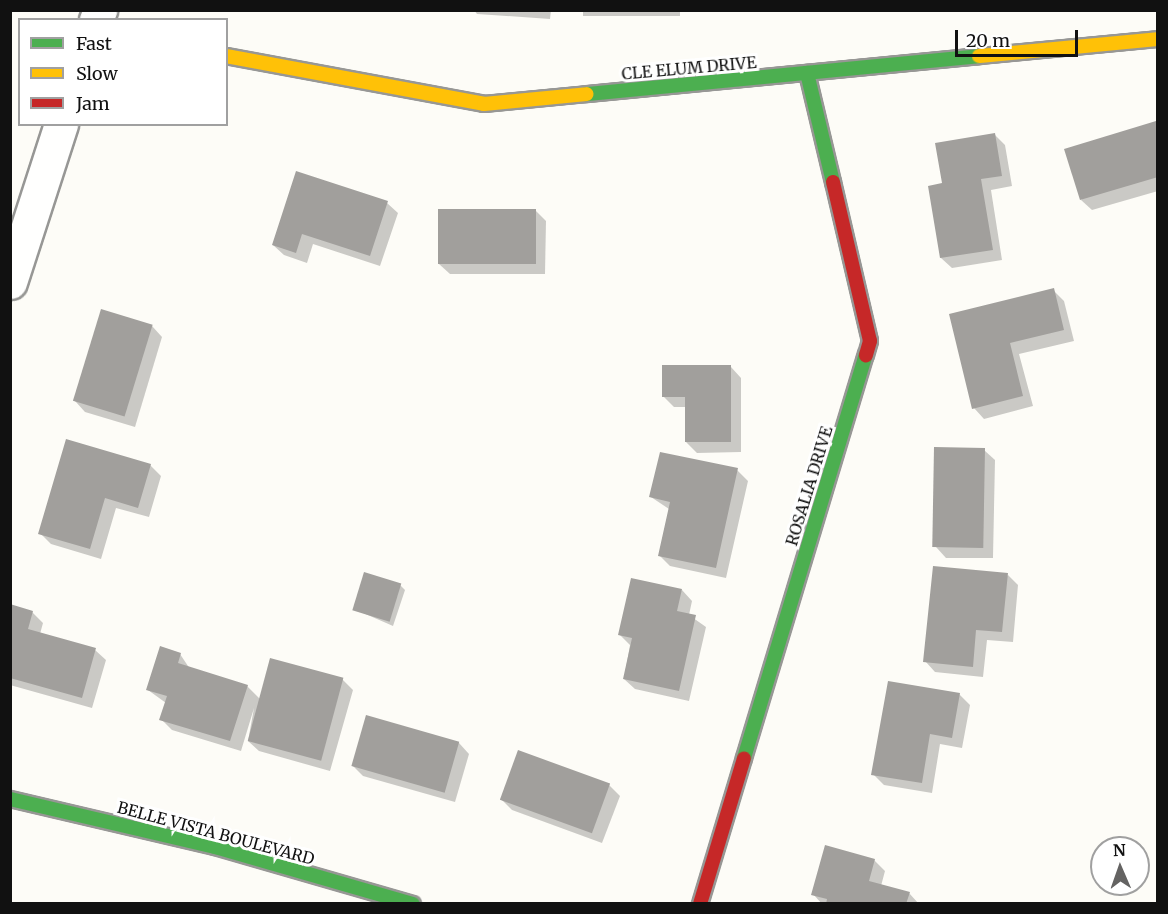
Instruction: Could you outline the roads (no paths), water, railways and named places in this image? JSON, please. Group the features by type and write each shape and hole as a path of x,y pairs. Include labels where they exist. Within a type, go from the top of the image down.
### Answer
{"street":[{"name":"CLE ELUM DRIVE","path":"228,56 484,104 1158,39"},
{"name":"ROSALIA DRIVE","path":"700,903 870,341 807,73"},
{"path":"10,282 60,126"},
{"name":"BELLE VISTA BOULEVARD","path":"10,799 215,847 413,903"}]}
